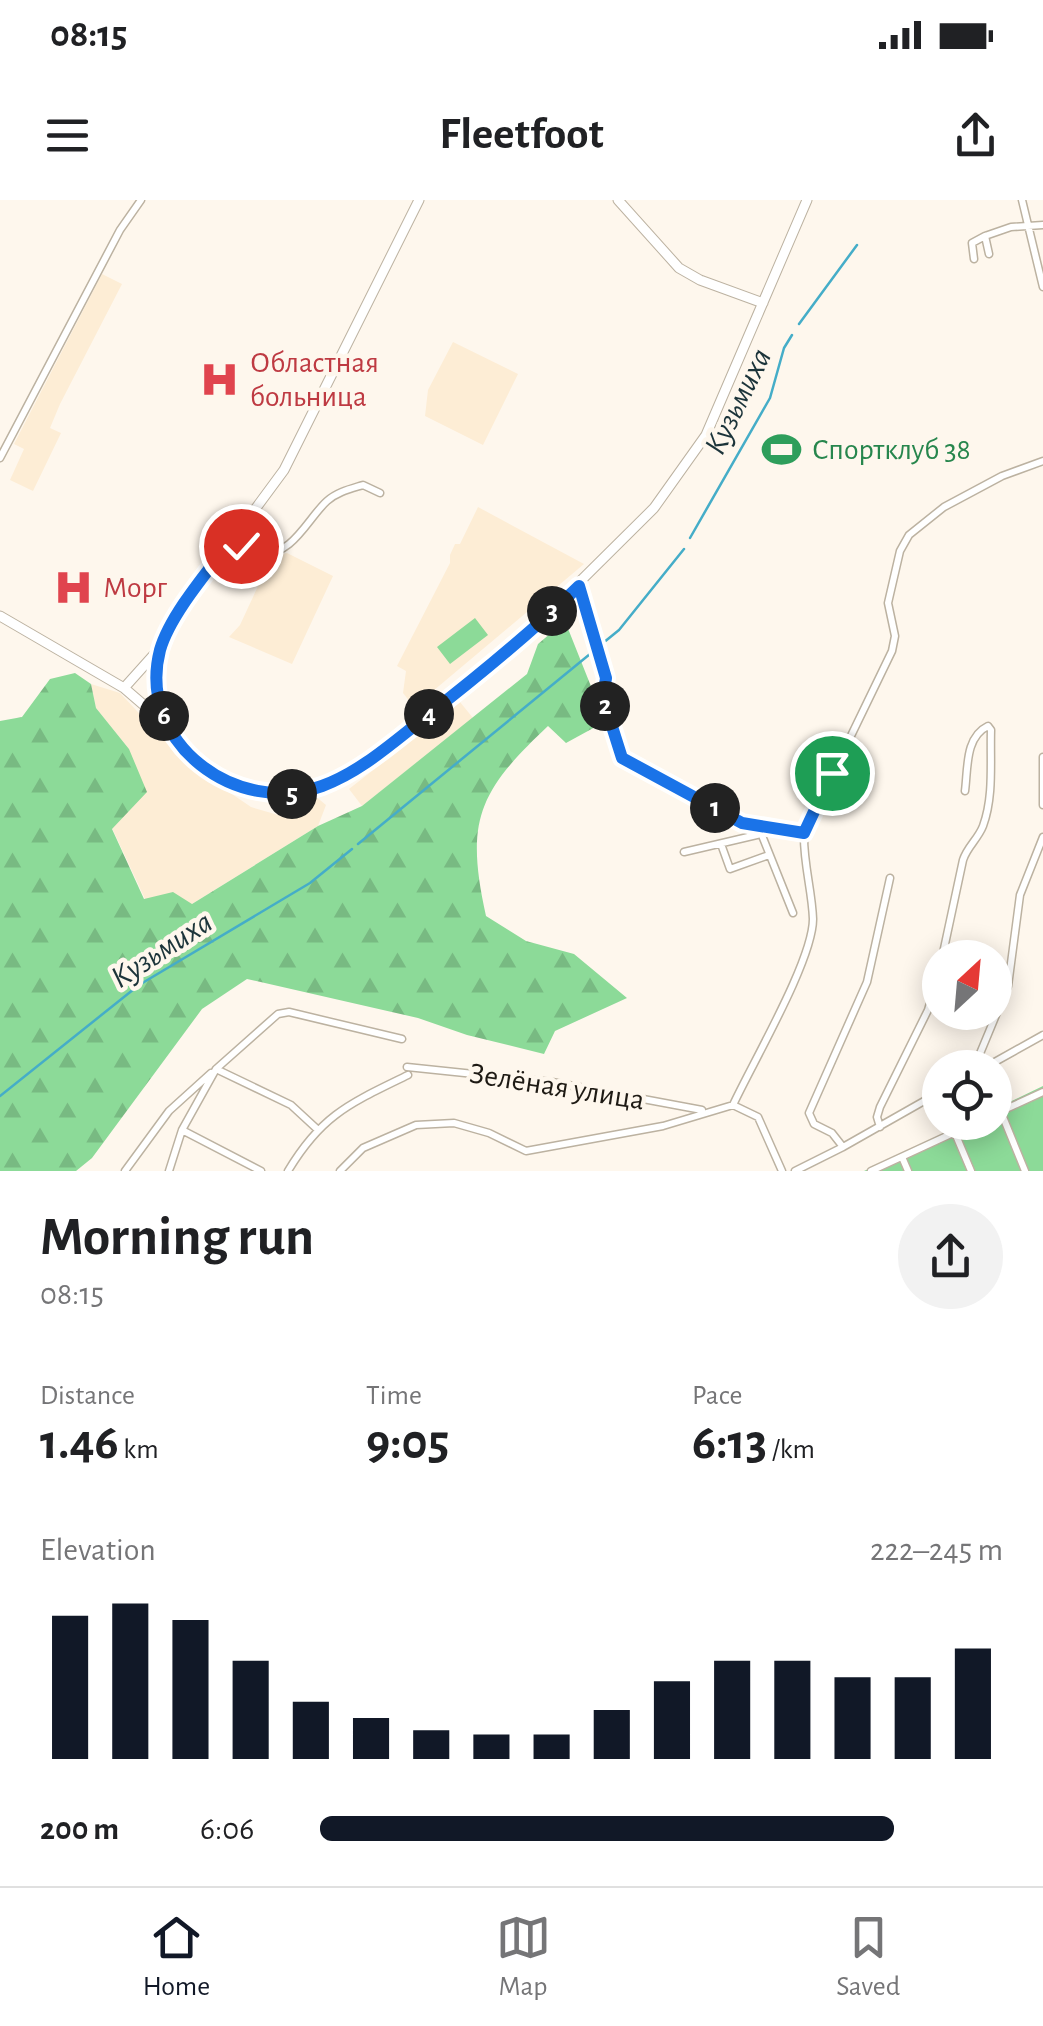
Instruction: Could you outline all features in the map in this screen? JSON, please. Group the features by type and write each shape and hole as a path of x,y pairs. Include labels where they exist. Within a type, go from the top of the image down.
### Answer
{"main road":[{"path":"124,688 162,645 194,592 290,460 419,200"},
{"path":"618,200 679,268 763,303"},
{"path":"0,616 124,688 208,770 237,784 277,794 296,794 357,769 489,667 579,586 650,513 693,457 719,408 807,200"},
{"path":"162,645 156,683 170,734"}],"street":[{"path":"0,458 120,230 141,200"},
{"path":"1022,200 1043,287"},
{"path":"974,259 972,243 985,236 1010,227 1043,224"},
{"path":"985,236 988,254"},
{"path":"733,1105 806,952 813,918 803,857 804,833 892,651 895,636 888,603 900,551 909,535 944,507 1002,476 1043,461"},
{"path":"230,542 259,552 276,550 297,537 327,501 340,492 362,485 380,494"},
{"path":"579,586 606,678 603,698 622,758 760,831 792,914"},
{"path":"946,940 962,860 980,834 988,811 988,726 978,731 972,742 966,791"},
{"path":"1043,757 1043,805"},
{"path":"684,852 760,831 804,833"},
{"path":"981,1050 1008,986 1020,895 1043,837"},
{"path":"721,844 730,869 769,855"},
{"path":"843,1147 832,1132 814,1124 809,1113 867,982 890,878"},
{"path":"124,1170 169,1111 278,1014 288,1012 402,1039"},
{"path":"880,1127 880,1107 922,1022"},
{"path":"1012,1053 1043,1036"},
{"path":"216,1068 291,1105 318,1129"},
{"path":"169,1171 182,1130 216,1068"},
{"name":"Зелёная улица","path":"288,1171 318,1129 352,1102 407,1071 552,1082 706,1110"},
{"path":"1012,1106 1043,1092"},
{"path":"795,1171 922,1102"},
{"path":"340,1171 363,1148 416,1125 454,1122 526,1151 663,1126 733,1105 758,1117 782,1171"},
{"path":"182,1130 261,1171"},
{"path":"871,1171 937,1140"},
{"path":"958,1140 971,1171"},
{"path":"1011,1140 1025,1171"},
{"path":"902,1156 908,1171"}],"shaded area":[{"path":"102,274 122,284 60,404 50,428 61,433 33,491 10,480 24,449 14,444"},
{"path":"453,342 518,374 483,445 425,416 428,390"},
{"path":"478,507 584,564 414,707 403,693 406,671 397,666 450,563 455,544 460,544"},
{"path":"287,553 333,576 292,664 229,637 240,625 272,556"},
{"path":"91,684 120,693 185,762 251,807 285,817 299,815 299,802 314,795 326,805 318,826 192,904 145,899 112,828 129,749 96,708"},
{"path":"460,702 473,718 362,806 349,789"}],"green space":[{"path":"475,618 488,635 450,664 437,647"},
{"path":"565,621 608,720 566,743 548,726 506,770 483,810 477,856 480,883 486,916 526,941 574,954 627,998 555,1031 544,1054 418,1018 247,979 202,1009 92,1158 76,1171 0,1171 0,721 22,717 50,679 75,673 91,684 96,708 129,749 147,792 112,829 144,899 173,892 192,904 318,826 362,806 527,674 538,644"},
{"path":"1043,1086 1043,1171 864,1171 931,1140 1012,1140 1012,1101"}],"waterway":[{"name":"Кузьмиха","path":"799,324 857,245"},
{"name":"Кузьмиха","path":"690,538 770,398 784,348 792,335"},
{"name":"Кузьмиха","path":"603,643 619,630 684,549"},
{"name":"Кузьмиха","path":"358,844 590,654"},
{"name":"Кузьмиха","path":"0,1096 139,985 310,883 352,849"}],"place":[{"name":"Областная больница","path":"220,379"},
{"name":"Спортклуб 38","path":"782,449"},
{"name":"Морг","path":"73,587"}],"route":[{"path":"241,546 230,542 184,606 162,645 156,683 170,734 208,770 237,784 277,794 296,794 357,769 481,674 579,586 606,678 603,698 608,720 622,758 742,823 804,833 832,773"}]}
